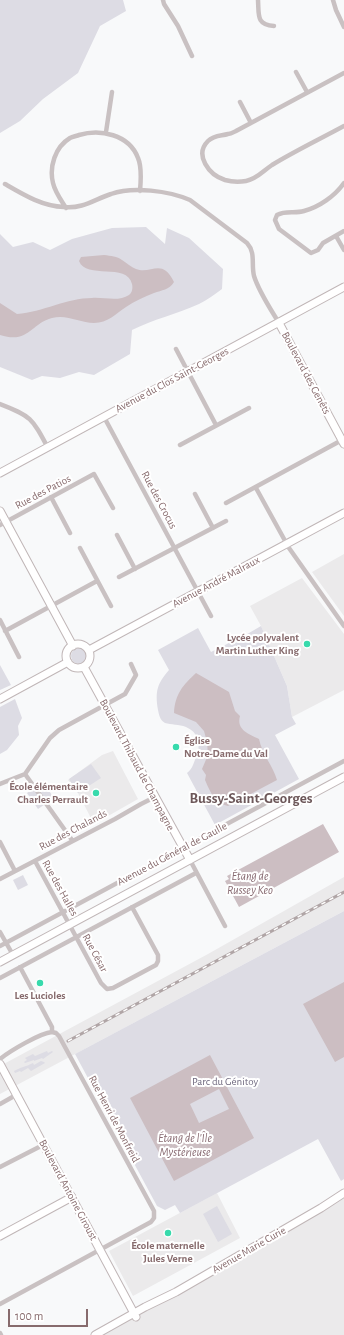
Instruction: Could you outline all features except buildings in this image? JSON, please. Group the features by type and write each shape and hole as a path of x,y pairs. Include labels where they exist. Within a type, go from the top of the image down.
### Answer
{"street":[{"path":"163,0 178,26 192,56"},
{"path":"258,0 261,22 265,26 274,26"},
{"path":"333,0 344,27"},
{"path":"296,72 307,92"},
{"path":"344,73 251,123 228,134 213,137 208,141 203,149 202,156 204,163 210,170 224,180 240,182 247,181 256,178 270,167 344,126"},
{"path":"106,132 112,92"},
{"path":"240,102 251,123"},
{"path":"66,208 53,182 53,159 59,149 70,138 89,132 106,132 122,140 134,149 139,158 141,171 140,191"},
{"path":"344,183 335,194 325,201 303,212 281,213 277,215 275,220 279,230 310,253 318,250 323,243 344,231"},
{"path":"5,184 25,196 47,205 66,208 81,206 94,202 110,194 122,191 140,191 179,195 190,200 247,243 252,252 254,274 256,279 279,322"},
{"path":"336,236 344,250"},
{"name":"Avenue du Clos Saint-Georges","path":"0,473 344,287"},
{"name":"Boulevard des Genêts","path":"279,322 343,442"},
{"path":"176,349 216,425"},
{"path":"0,404 18,411 28,417 37,428 48,448"},
{"path":"180,445 249,408"},
{"name":"Rue des Crocus","path":"104,417 211,616"},
{"path":"226,503 343,442"},
{"name":"Rue des Patios","path":"3,523 94,474 113,508"},
{"path":"256,488 286,544 344,626"},
{"path":"195,494 213,528"},
{"path":"51,497 70,533"},
{"path":"0,511 3,523 52,606 73,646"},
{"name":"Avenue André Malraux","path":"88,650 344,513"},
{"path":"119,577 226,521"},
{"path":"117,535 135,569"},
{"path":"80,548 111,606"},
{"path":"5,631 97,581"},
{"path":"0,620 19,657"},
{"path":"82,645 88,650 90,659 88,664 84,667 77,668 70,665 67,655 70,648 73,646 82,645"},
{"path":"0,699 68,662"},
{"path":"0,784 25,774 50,738 59,730 126,694 136,675 131,664"},
{"name":"Boulevard Thibaud de Champagne","path":"84,667 190,860 224,926"},
{"name":"Avenue du Général de Gaulle","path":"0,946 344,761"},
{"path":"25,774 72,840"},
{"name":"Avenue du Général de Gaulle","path":"0,962 344,777"},
{"name":"Rue des Chalands","path":"0,879 72,840 155,798"},
{"path":"0,842 16,871"},
{"name":"Rue des Halles","path":"35,861 70,925"},
{"path":"0,978 196,873"},
{"name":"Rue César","path":"70,925 101,983 107,989 113,988 156,965 158,961 158,955 132,907"},
{"path":"0,932 13,955"},
{"path":"0,1058 47,1032 52,1032 52,1027 20,967"},
{"name":"Rue Henri de Monfreid","path":"52,1032 59,1036 154,1210 154,1218 151,1222 100,1250"},
{"name":"Boulevard Antoine Giroust","path":"0,1064 135,1315"},
{"path":"0,1104 16,1095"},
{"path":"0,1167 43,1145"},
{"name":"Avenue Marie Curie","path":"95,1335 168,1299 176,1292 321,1208 344,1193"},
{"path":"0,1234 72,1197"},
{"name":"Avenue Marie Curie","path":"321,1208 344,1198"},
{"path":"0,1304 100,1250"},
{"name":"Avenue Marie Curie","path":"104,1335 135,1315"}],"shaded area":[{"path":"344,554 344,616 312,572"},
{"name":"Lycée polyvalent Martin Luther King","path":"302,578 344,634 344,690 292,717 287,686 261,626 250,606"},
{"path":"113,751 138,799 94,824 78,793 68,780 102,755"},
{"path":"344,877 344,911 0,1094 0,1066 208,954"},
{"path":"217,1193 240,1238 133,1296 109,1251"},
{"path":"344,1195 344,1335 101,1335"}],"green space":[{"path":"0,0 123,0 126,11 100,26 78,73 43,99 20,121 0,133"},
{"path":"146,227 165,244 167,228 189,238 223,269 222,289 199,304 132,330 130,354 94,375 79,372 60,378 42,376 32,380 0,367 0,234 13,247 33,242 50,250 72,239 112,228"},
{"path":"261,626 287,686 292,717 296,724 275,735 299,779 215,825 187,773 192,767 197,755 199,746 198,738 190,729 181,725 165,723 159,716 157,698 158,688 162,679 169,670 158,650 198,628 211,652 237,640"},
{"path":"76,648 82,648 87,653 85,662 82,664 76,664 71,659 71,653"},
{"path":"0,665 11,685 0,690"},
{"path":"15,699 22,718 18,726 19,735 7,750 0,754 0,707"},
{"path":"91,764 101,778 78,793 69,779"},
{"path":"43,782 54,798 38,809 27,793"},
{"path":"23,875 28,885 18,890 13,880"},
{"name":"Parc du Génitoy","path":"344,911 344,1179 341,1181 318,1139 180,1213 175,1205 165,1210 157,1206 75,1054"},
{"path":"47,1051 48,1053 53,1052 43,1059 24,1062 27,1060 25,1058 33,1054 35,1056"},
{"path":"41,1061 45,1063 31,1071 28,1068 21,1072 15,1073 14,1071 33,1063 34,1065"},
{"path":"217,1206 232,1234 218,1242 203,1214"}],"water":[{"path":"104,255 114,256 136,269 147,270 161,268 170,275 174,282 168,288 136,301 111,318 99,323 89,323 58,317 45,321 29,332 17,337 0,335 0,303 17,314 36,311 73,300 97,298 116,299 129,295 132,292 132,284 129,277 115,272 90,270 83,267 79,261 81,257"},
{"path":"196,673 229,692 235,711 240,716 240,725 244,731 259,739 277,780 228,806 216,799 205,780 206,775 202,769 208,755 204,731 196,722 174,713 176,700 180,690"},
{"name":"Étang de Russey Keo","path":"323,824 339,852 239,907 225,881 229,879 227,876"},
{"path":"344,982 344,1057 335,1062 303,1004"},
{"name":"Étang de l'Île Mystérieuse","path":"210,1055 254,1138 174,1181 130,1098","holes":["219,1089 229,1109 199,1123 190,1104"]}],"railway":[{"path":"68,1041 344,892"}],"place":[{"name":"Lycée polyvalent Martin Luther King","path":"307,644"},
{"name":"Église Notre-Dame du Val","path":"176,747"},
{"name":"École élémentaire Charles Perrault","path":"96,793"},
{"name":"Les Lucioles","path":"40,983"},
{"name":"École maternelle Jules Verne","path":"168,1233"}],"district":[{"name":"Bussy-Saint-Georges","path":"251,798"}]}
